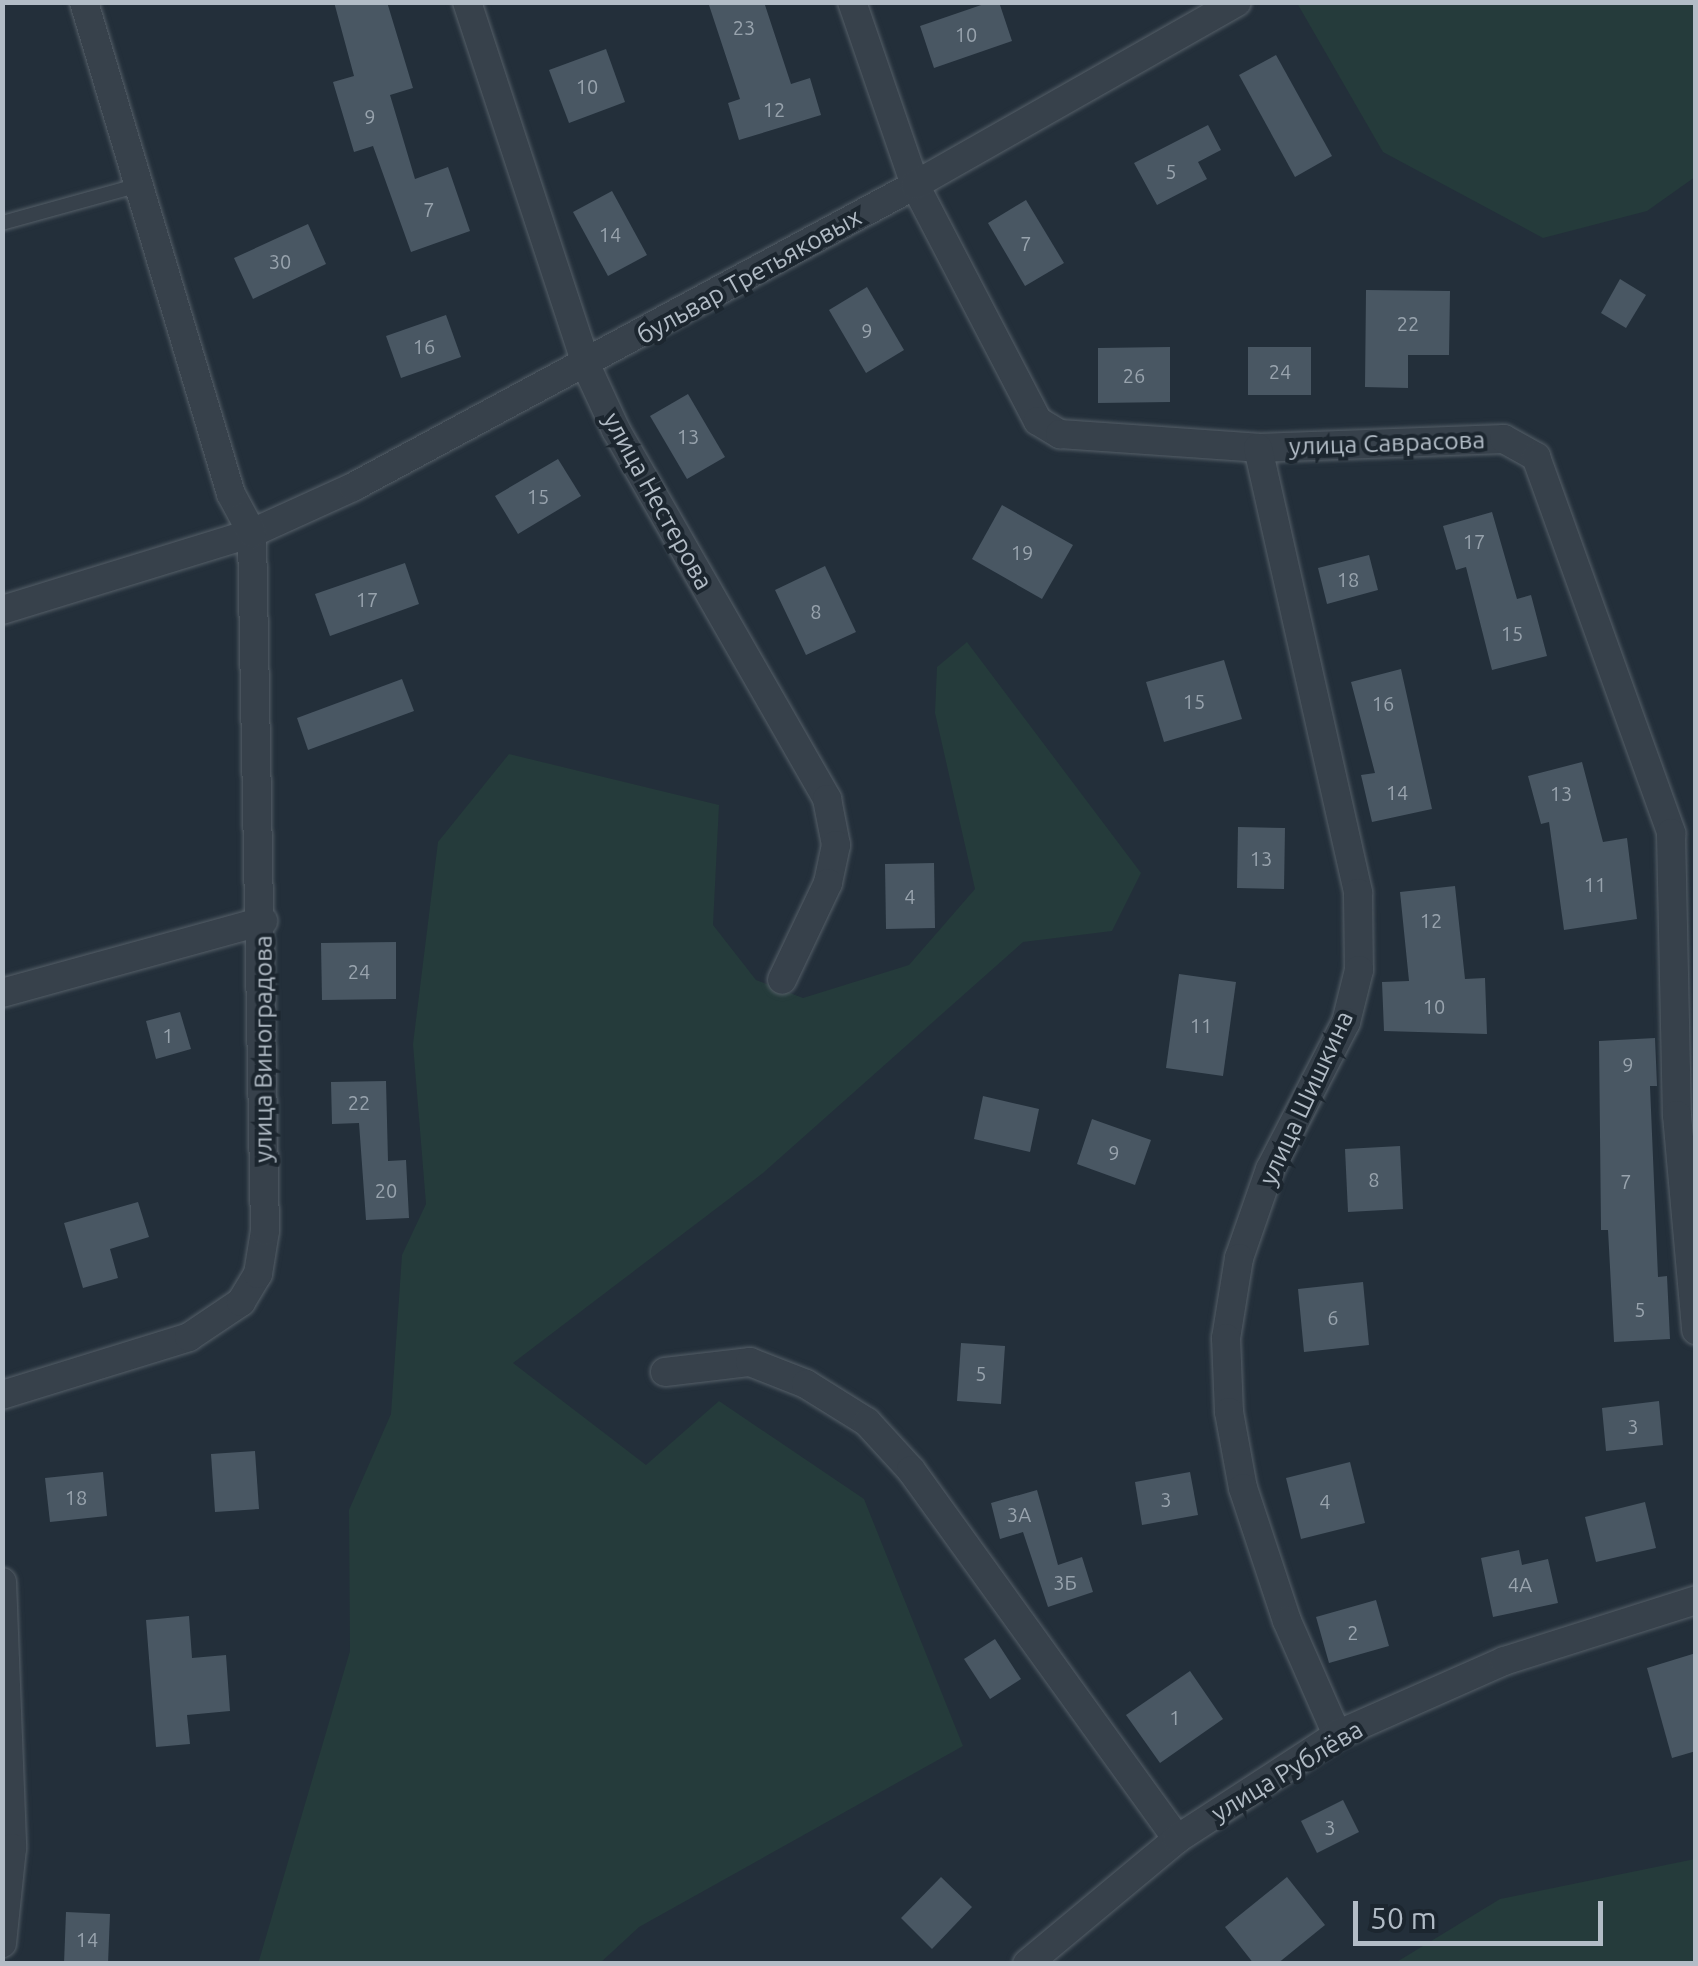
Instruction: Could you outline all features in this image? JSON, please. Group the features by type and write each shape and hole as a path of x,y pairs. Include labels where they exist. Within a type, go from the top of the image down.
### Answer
{"street":[{"path":"84,2 231,494 252,533"},
{"name":"улица Нестерова","path":"467,2 586,365 616,430 827,799 836,845 828,884 782,980"},
{"name":"улица Саврасова","path":"852,2 916,185 1038,420 1060,434 1258,448 1504,438 1536,457 1671,833 1677,1115 1696,1330"},
{"name":"бульвар Третьяковых","path":"2,610 252,533 586,365 916,185 1237,2"},
{"name":"улица Шишкина","path":"1258,448 1358,893 1359,970 1346,1022 1270,1169 1238,1258 1226,1338 1229,1412 1242,1488 1288,1621 1337,1735"},
{"name":"улица Виноградова","path":"2,1396 189,1337 241,1302 258,1274 265,1232 263,921 252,533"},
{"path":"2,993 263,921"},
{"path":"665,1372 750,1362 806,1384 867,1422 911,1470 1177,1839"},
{"path":"2,1582 12,1848 2,1943"},
{"name":"улица Рублёва","path":"1026,1964 1177,1839 1337,1735 1504,1661 1696,1600"}],"lane":[{"path":"2,224 138,185"}],"green space":[{"path":"1297,3 1695,3 1695,177 1647,211 1543,238 1383,152"},
{"path":"967,642 1141,873 1112,931 1023,942 763,1173 513,1363 646,1465 719,1401 864,1499 963,1746 639,1927 600,1963 258,1964 350,1651 349,1510 391,1414 402,1255 426,1204 413,1044 438,842 509,754 719,805 713,925 756,980 803,998 909,965 975,889 935,713 937,667"},
{"path":"1695,1859 1695,1963 1395,1963 1500,1899"}],"building":[{"path":"334,2 387,2 413,88 390,95 415,179 448,167 470,231 411,252 373,146 354,152 333,82 354,76"},
{"path":"708,2 764,2 791,84 810,78 821,115 739,140 728,103 740,99"},
{"path":"999,2 1012,41 934,68 920,26"},
{"path":"606,49 625,102 569,123 549,70"},
{"path":"1276,55 1332,156 1295,177 1239,75"},
{"path":"1208,125 1221,150 1198,162 1207,179 1157,205 1134,163"},
{"path":"612,191 647,255 608,276 573,212"},
{"path":"1026,200 1064,263 1025,286 988,223"},
{"path":"308,224 326,264 253,299 234,258"},
{"path":"1620,279 1646,295 1626,328 1601,313"},
{"path":"867,287 904,350 866,373 829,310"},
{"path":"1366,290 1450,291 1449,355 1408,355 1408,388 1365,387"},
{"path":"446,315 461,357 401,378 386,336"},
{"path":"1170,347 1170,402 1098,403 1098,348"},
{"path":"1248,347 1311,347 1311,395 1248,395"},
{"path":"688,394 725,457 687,479 650,416"},
{"path":"558,459 581,496 518,534 495,496"},
{"path":"1002,505 1073,545 1042,599 972,559"},
{"path":"1492,512 1517,599 1531,595 1547,656 1492,670 1466,567 1456,570 1443,526"},
{"path":"1369,555 1378,590 1327,604 1318,568"},
{"path":"405,563 419,604 330,636 315,594"},
{"path":"825,566 856,632 806,655 775,590"},
{"path":"1224,660 1242,719 1164,742 1146,682"},
{"path":"1401,669 1432,809 1372,822 1361,775 1375,773 1351,682"},
{"path":"402,679 414,711 308,750 297,718"},
{"path":"1582,762 1603,842 1627,838 1637,919 1564,930 1549,822 1541,824 1528,776"},
{"path":"1238,827 1285,828 1284,889 1237,888"},
{"path":"934,863 935,928 886,929 885,864"},
{"path":"1455,886 1465,979 1485,978 1487,1034 1384,1031 1382,982 1409,981 1400,892"},
{"path":"396,942 396,999 322,1000 321,943"},
{"path":"1179,974 1236,982 1223,1076 1166,1068"},
{"path":"180,1012 191,1049 156,1059 146,1021"},
{"path":"1655,1038 1657,1086 1650,1086 1658,1277 1667,1276 1670,1339 1614,1342 1608,1230 1601,1230 1599,1041"},
{"path":"386,1081 388,1161 406,1160 409,1218 366,1220 359,1123 332,1124 331,1082"},
{"path":"983,1096 1039,1109 1030,1152 974,1139"},
{"path":"1092,1119 1151,1140 1135,1185 1077,1164"},
{"path":"1400,1146 1403,1209 1348,1212 1345,1149"},
{"path":"138,1202 149,1237 110,1249 118,1278 83,1288 64,1223"},
{"path":"1363,1282 1369,1345 1304,1352 1298,1289"},
{"path":"961,1343 1005,1346 1001,1404 957,1401"},
{"path":"1659,1401 1663,1445 1606,1451 1602,1408"},
{"path":"255,1451 259,1509 215,1512 211,1454"},
{"path":"1350,1462 1365,1523 1301,1539 1286,1478"},
{"path":"103,1472 107,1516 50,1522 45,1478"},
{"path":"1190,1472 1198,1515 1142,1525 1135,1482"},
{"path":"1037,1490 1058,1565 1082,1557 1093,1592 1048,1607 1023,1532 1000,1539 991,1503"},
{"path":"1645,1502 1656,1548 1596,1562 1585,1517"},
{"path":"1519,1550 1522,1565 1548,1559 1558,1603 1493,1617 1481,1558"},
{"path":"1376,1600 1389,1646 1329,1663 1316,1617"},
{"path":"189,1616 192,1658 226,1655 230,1711 187,1715 190,1744 156,1747 146,1620"},
{"path":"995,1639 1021,1679 990,1699 964,1659"},
{"path":"1696,1653 1696,1751 1672,1758 1647,1668"},
{"path":"1190,1671 1223,1719 1160,1763 1126,1715"},
{"path":"1343,1800 1359,1832 1317,1853 1301,1821"},
{"path":"941,1877 972,1907 932,1949 901,1918"},
{"path":"1287,1877 1325,1925 1277,1964 1254,1964 1225,1927"},
{"path":"66,1912 110,1914 108,1964 64,1964"}]}
